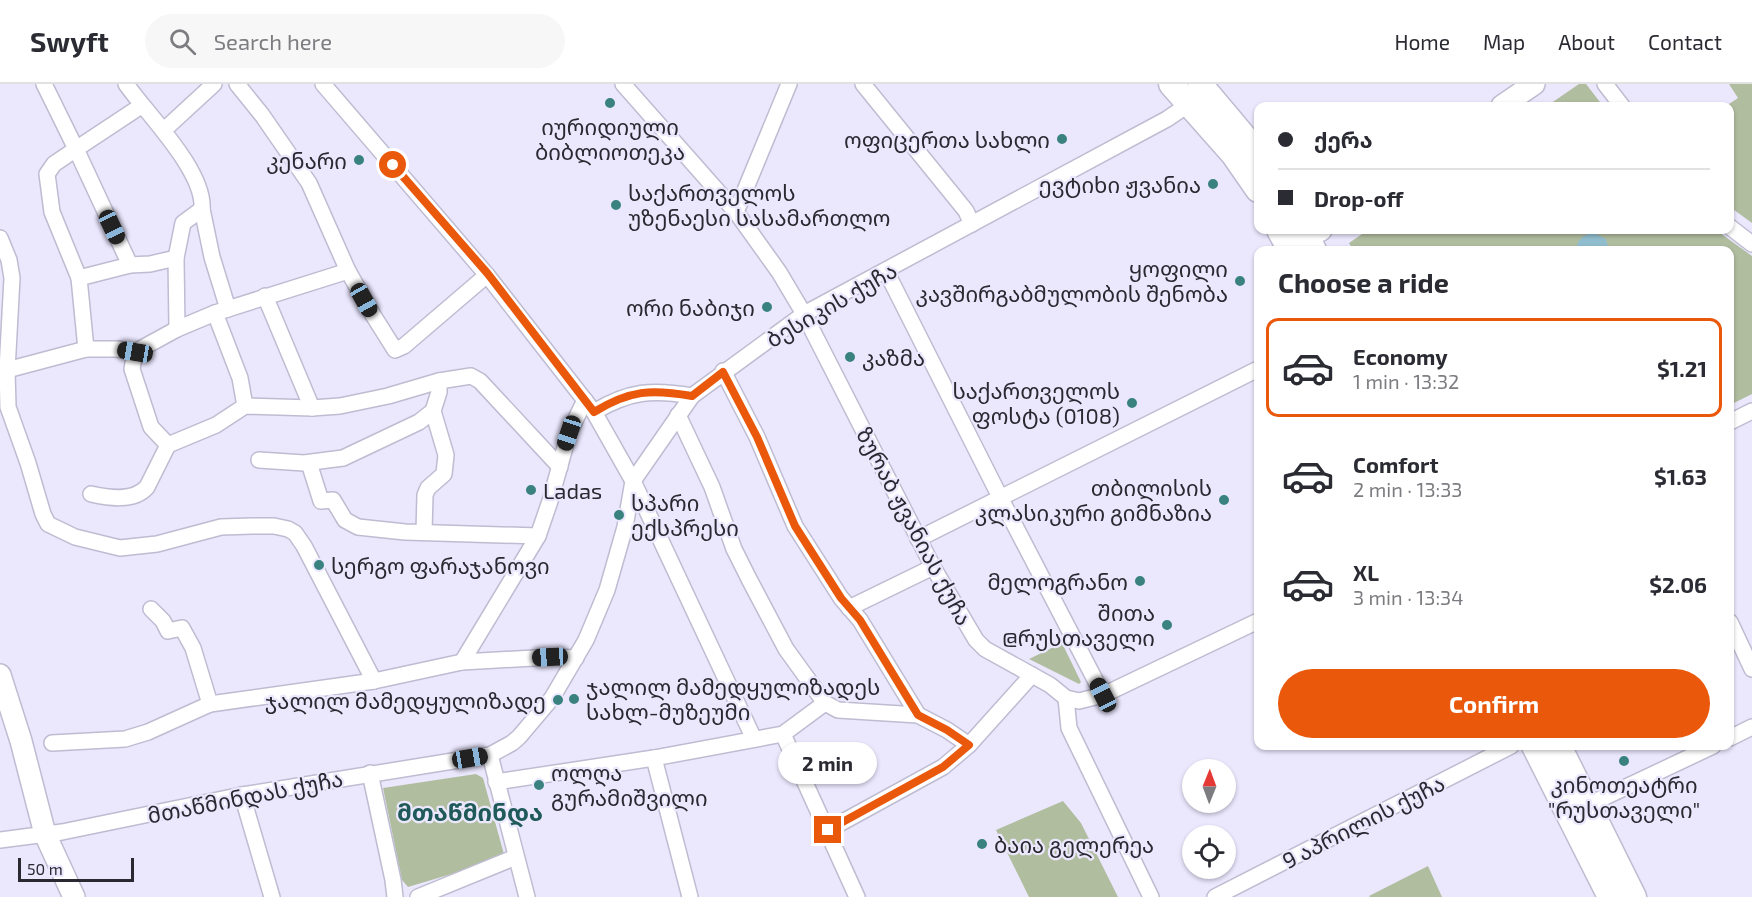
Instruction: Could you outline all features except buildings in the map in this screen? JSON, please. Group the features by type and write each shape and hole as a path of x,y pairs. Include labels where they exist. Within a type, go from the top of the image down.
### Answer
{"main road":[{"path":"1171,84 1194,94 1254,149"},
{"path":"1194,94 1254,184"},
{"path":"1291,234 1307,239"},
{"path":"1536,750 1610,897"},
{"path":"1560,750 1634,897"}],"street":[{"path":"44,84 130,266"},
{"path":"126,84 141,106 164,130 195,179 203,203 202,209 221,311 240,378 245,406"},
{"path":"237,84 309,183 348,271 395,350 404,346 488,274"},
{"path":"323,84 488,274 589,406 633,481 754,740"},
{"name":"ზურაბ ჟვანიას ქუჩა","path":"623,84 736,212 779,272 804,314 918,539 976,640 985,649 1050,685 1066,698"},
{"path":"736,212 789,84"},
{"path":"863,84 966,211 972,224"},
{"path":"1508,102 1534,84"},
{"path":"1605,84 1619,102"},
{"path":"164,130 212,85"},
{"name":"ბესიკის ქუჩა","path":"490,755 519,737 552,698 576,658 607,591 624,527 633,481 692,396 804,314 1167,119 1194,94"},
{"path":"86,349 79,278 52,212 47,174 54,164 141,106"},
{"path":"177,329 176,258 183,223 202,209"},
{"path":"1734,230 1752,244"},
{"path":"0,238 9,260 12,278 7,370 8,408 48,524 75,537 120,548 157,544 221,527 274,526 288,529 295,533 304,546 375,681"},
{"path":"79,278 176,258"},
{"path":"7,370 86,349 117,349 135,352 177,329 221,311 348,271"},
{"path":"886,271 1000,499 1103,695"},
{"path":"265,296 312,408"},
{"path":"135,352 132,369 151,427 168,445"},
{"path":"918,539 1254,371"},
{"path":"723,372 761,447 795,526 841,598 860,620 918,715"},
{"path":"91,494 124,497 142,493 168,445 216,425 245,406 312,408 340,406 388,396 439,381 471,376 480,381 560,467"},
{"path":"424,532 425,495 428,488 444,474 446,455 433,411 439,392 439,381"},
{"path":"462,662 538,536 569,433 589,406 632,395 661,391 692,396"},
{"path":"259,460 309,463 343,458 419,422 433,411"},
{"path":"1734,420 1752,411"},
{"path":"678,415 711,487 734,549 749,579 786,649 825,703 838,710 918,715 969,745"},
{"path":"309,463 321,501 333,500 345,520 358,527 538,536"},
{"path":"849,608 933,567"},
{"path":"151,609 163,621 168,631 182,628 194,648 210,704"},
{"path":"1150,897 1069,728 1066,698 1079,701 1103,695 1254,623"},
{"path":"1734,631 1752,669"},
{"path":"51,743 125,738 148,732 210,704 375,681 462,662 550,657 576,658"},
{"path":"0,675 21,741 45,834 74,897"},
{"path":"828,830 943,767 969,745 1032,675"},
{"path":"496,782 654,758 783,734 825,703"},
{"path":"1734,736 1752,727"},
{"path":"783,734 857,897"},
{"name":"9 აპრილის ქუჩა","path":"1215,897 1503,750"},
{"path":"1588,805 1705,750"},
{"path":"490,755 527,897"},
{"name":"მთაწმინდას ქუჩა","path":"0,840 45,834 242,795 490,755"},
{"path":"654,758 690,897"},
{"path":"370,773 395,897"},
{"path":"242,795 272,897"},
{"path":"418,897 516,857"}],"green space":[{"path":"1579,84 1586,84 1600,102 1553,102"},
{"path":"1729,84 1752,84 1752,223 1734,210 1734,102 1732,102 1738,98"},
{"path":"1362,234 1722,234 1752,256 1752,394 1734,403 1734,246 1351,246 1349,243"},
{"path":"1062,643 1081,682 1079,684 1029,659"},
{"path":"476,774 483,778 505,858 408,887 402,880 383,788"},
{"path":"1063,801 1081,823 1118,897 1029,897 996,830"},
{"path":"1428,866 1442,897 1369,896"}],"water":[{"path":"1596,234 1606,239 1608,246 1577,246 1581,238"}],"place":[{"name":"იურიდიული ბიბლიოთეკა","path":"610,103"},
{"name":"ოფიცერთა სახლი","path":"1062,139"},
{"name":"კენარი","path":"359,160"},
{"name":"ევტიხი ჟვანია","path":"1213,184"},
{"name":"საქართველოს უზენაესი სასამართლო","path":"616,205"},
{"name":"ყოფილი კავშირგაბმულობის შენობა","path":"1240,281"},
{"name":"ორი ნაბიჯი","path":"767,307"},
{"name":"კაზმა","path":"850,357"},
{"name":"საქართველოს ფოსტა (0108)","path":"1132,403"},
{"name":"Ladas","path":"531,490"},
{"name":"თბილისის კლასიკური გიმნაზია","path":"1224,500"},
{"name":"სპარი ექსპრესი","path":"619,515"},
{"name":"სერგო ფარაჯანოვი","path":"319,565"},
{"name":"მელოგრანო","path":"1140,581"},
{"name":"შითა @რუსთაველი","path":"1167,625"},
{"name":"ჯალილ მამედყულიზადეს სახლ-მუზეუმი","path":"574,699"},
{"name":"ჯალილ მამედყულიზადე","path":"558,700"},
{"name":"კინოთეატრი \"რუსთაველი\"","path":"1624,761"},
{"name":"ოლღა გურამიშვილი","path":"539,785"},
{"name":"ბაია გელერეა","path":"982,844"}],"district":[{"name":"მთაწმინდა","path":"470,811"}],"route":[{"path":"393,165 488,274 594,412 611,402 632,395 661,391 692,396 723,372 757,437 795,526 841,598 860,620 918,715 969,745 943,767 828,830"}]}
